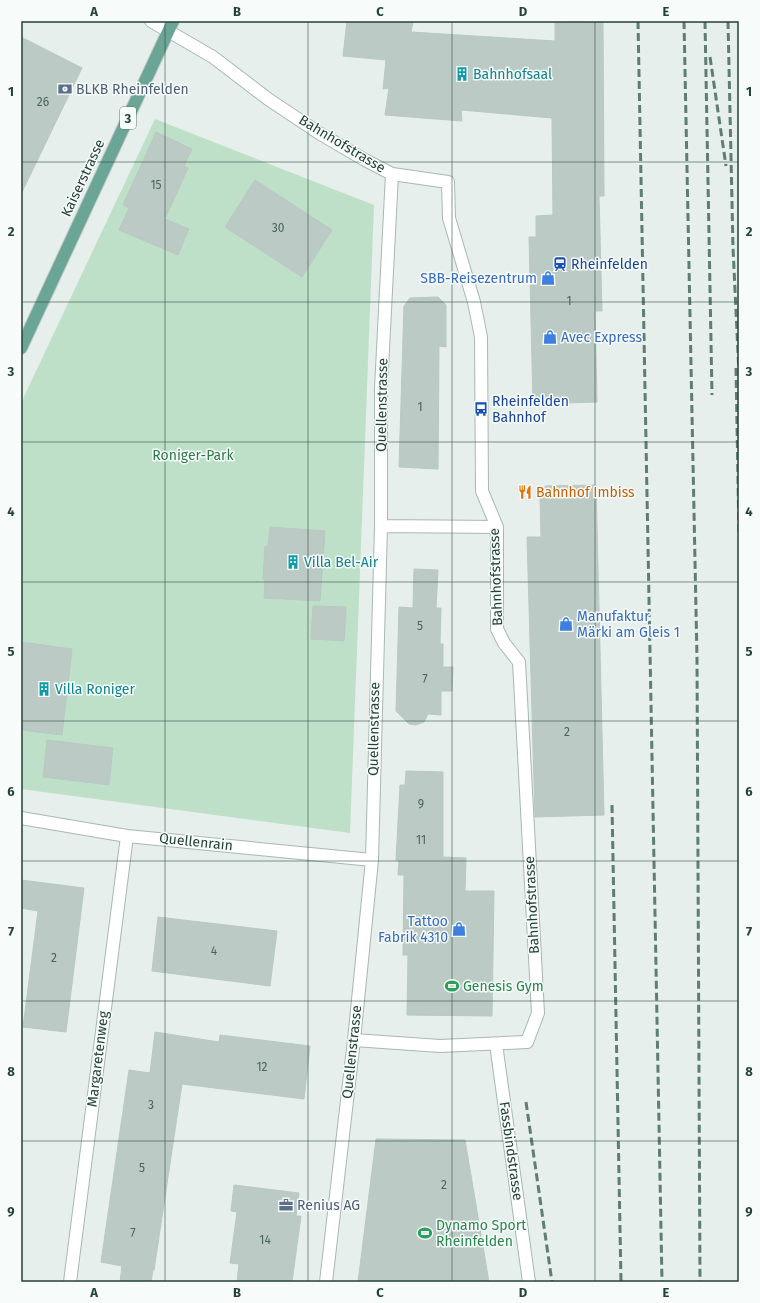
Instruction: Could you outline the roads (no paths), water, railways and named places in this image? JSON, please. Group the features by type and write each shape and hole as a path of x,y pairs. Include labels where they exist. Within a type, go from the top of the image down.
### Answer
{"main road":[{"name":"Kaiserstrasse","path":"21,348 171,26"}],"street":[{"name":"Bahnhofstrasse","path":"150,21 171,26 268,98 319,133 365,160 392,174 448,182 449,218 474,302 481,337 482,491 497,527 497,629 504,643 519,662 538,1013 527,1042 440,1046 354,1040"},
{"name":"Quellenstrasse","path":"326,1282 354,1040 372,860 381,526 381,388 392,174"},
{"path":"381,526 497,527"},
{"name":"Quellenrain","path":"21,818 127,836 372,860"},
{"name":"Margaretenweg","path":"70,1282 127,836"},
{"name":"Fassbindstrasse","path":"496,1044 529,1282"}],"railway":[{"path":"638,21 662,1282"},
{"path":"684,21 697,659 700,1282"},
{"path":"705,21 712,395"},
{"path":"728,21 733,248 739,374"},
{"path":"710,57 726,166"},
{"path":"736,368 739,536"},
{"path":"612,805 621,1282"},
{"path":"526,1102 552,1282"}],"place":[{"name":"Bahnhofsaal","path":"462,74"},
{"name":"BLKB Rheinfelden","path":"65,89"},
{"name":"Rheinfelden","path":"560,264"},
{"name":"SBB-Reisezentrum","path":"548,278"},
{"name":"Avec Express","path":"550,337"},
{"name":"Rheinfelden Bahnhof","path":"481,409"},
{"name":"Bahnhof Imbiss","path":"525,492"},
{"name":"Villa Bel-Air","path":"293,562"},
{"name":"Manufaktur Märki am Gleis 1","path":"566,624"},
{"name":"Villa Roniger","path":"44,689"},
{"name":"Tattoo Fabrik 4310","path":"459,929"},
{"name":"Genesis Gym","path":"452,986"},
{"name":"Renius AG","path":"286,1205"},
{"name":"Dynamo Sport Rheinfelden","path":"425,1233"}],"park label":[{"name":"Roniger-Park","path":"193,455"}]}
